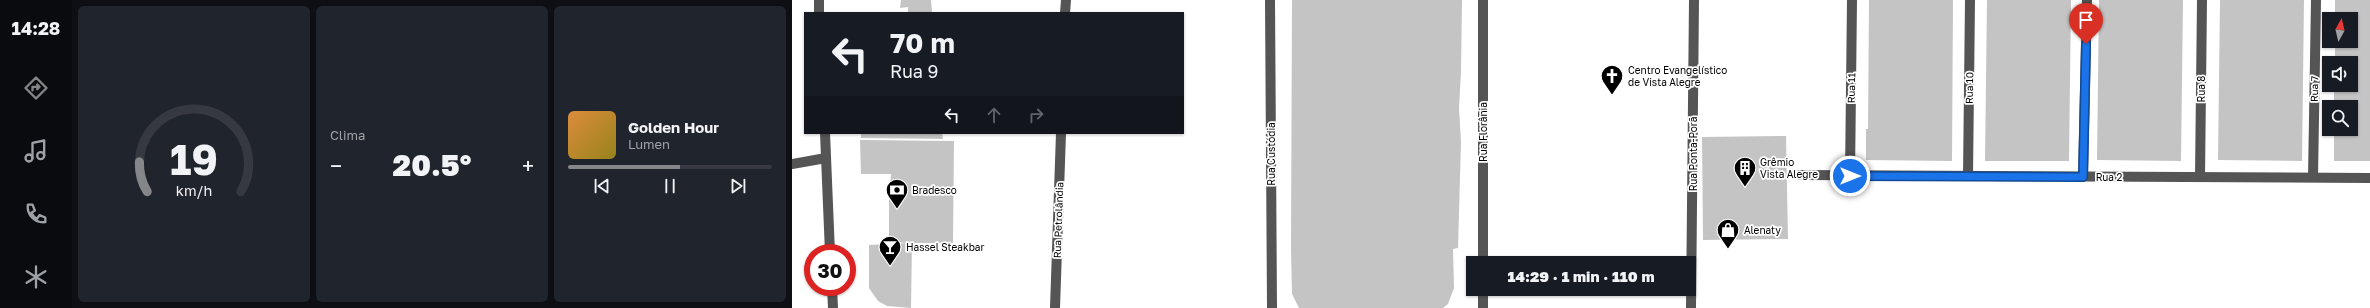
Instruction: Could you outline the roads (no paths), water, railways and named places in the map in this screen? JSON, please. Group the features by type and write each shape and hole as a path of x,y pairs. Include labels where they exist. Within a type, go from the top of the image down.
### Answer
{"street":[{"path":"819,0 819,12"},
{"path":"1065,12 1066,0"},
{"name":"Rua Custódia","path":"1270,0 1272,308"},
{"name":"Rua Florânia","path":"1483,0 1483,256"},
{"name":"Rua Ponta-Porã","path":"1691,308 1694,0"},
{"name":"Rua 11","path":"1850,176 1852,0"},
{"name":"Rua 10","path":"1968,176 1970,0"},
{"path":"2083,177 2087,0"},
{"name":"Rua 8","path":"2200,177 2202,0"},
{"name":"Rua 7","path":"2313,178 2316,0"},
{"path":"825,134 830,244"},
{"name":"Rua Petrolândia","path":"1055,308 1061,134"},
{"path":"792,164 826,158"},
{"name":"Rua 2","path":"1800,175 2370,178"},
{"path":"832,296 833,308"},
{"path":"1483,296 1483,308"}],"place":[{"name":"Centro Evangelístico de Vista Alegre","path":"1612,96"},
{"name":"Grêmio Vista Alegre","path":"1745,188"},
{"name":"Bradesco","path":"897,210"},
{"name":"Alenaty","path":"1728,250"},
{"name":"Hassel Steakbar","path":"890,266"}]}
